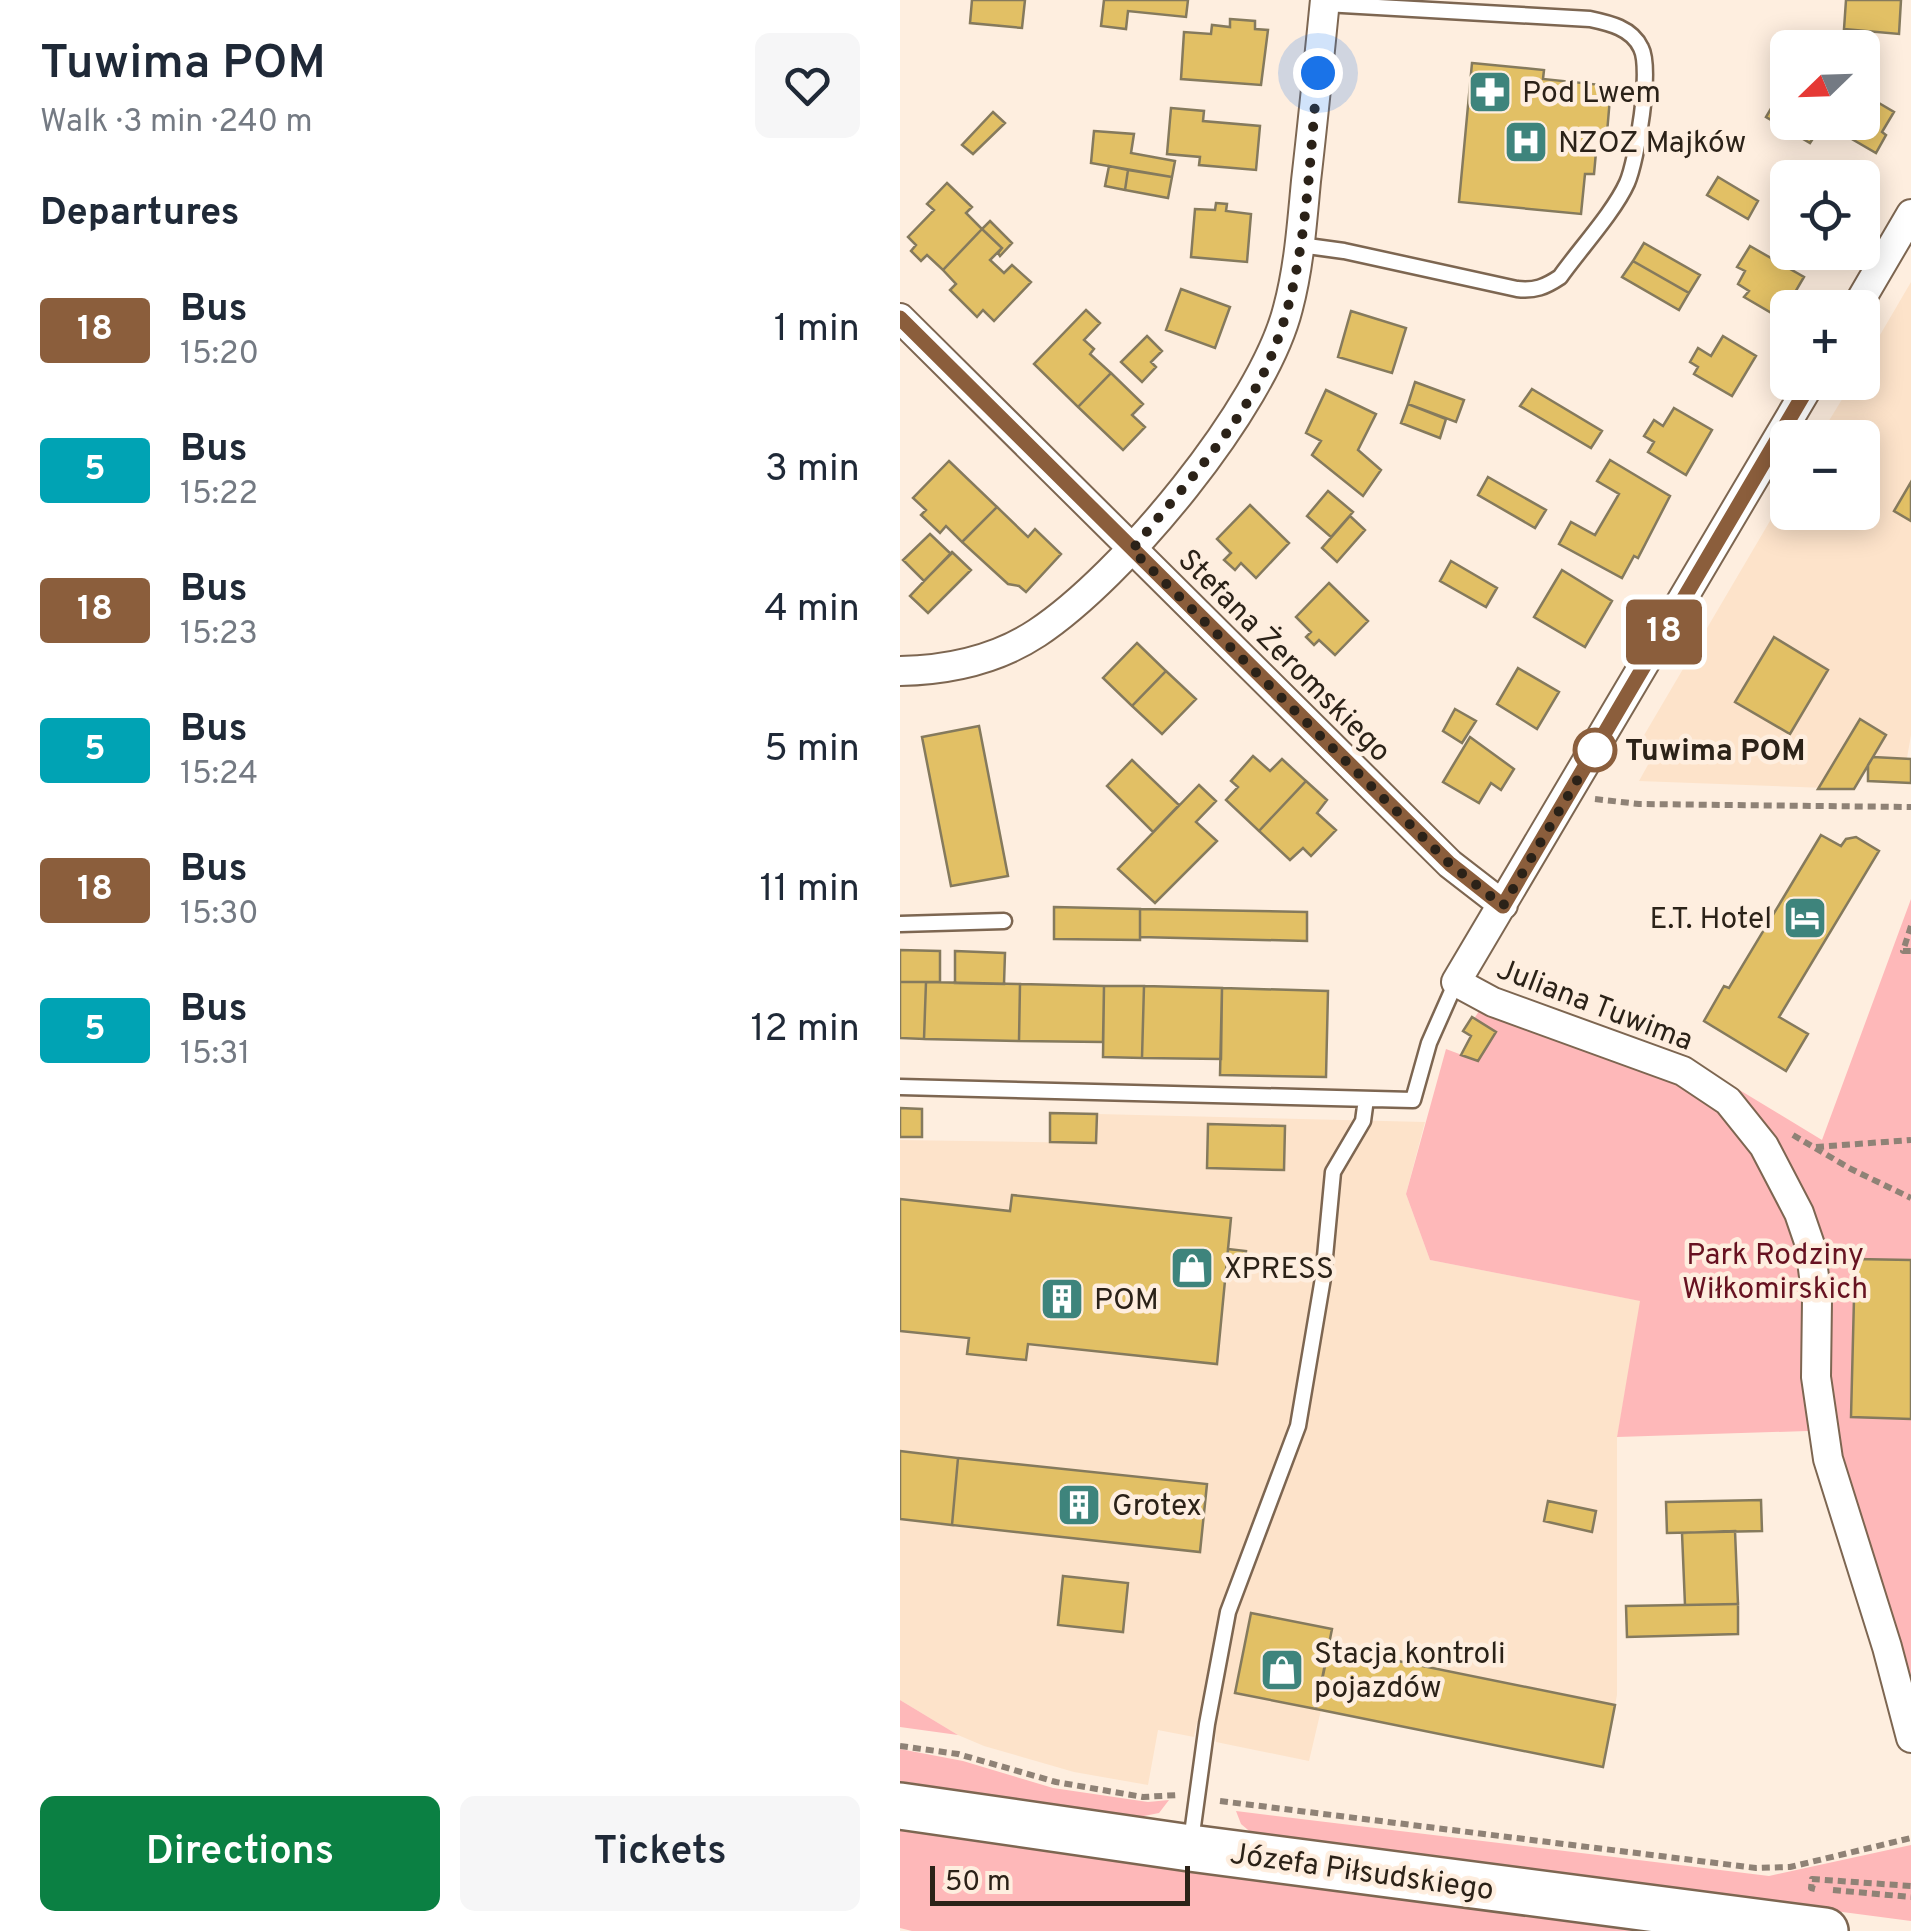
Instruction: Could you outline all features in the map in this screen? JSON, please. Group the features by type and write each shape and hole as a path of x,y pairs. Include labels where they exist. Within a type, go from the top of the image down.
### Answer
{"main road":[{"name":"Józefa Piłsudskiego","path":"900,1806 1826,1931"}],"street":[{"path":"900,671 956,666 1015,645 1062,614 1132,550 1219,442 1257,385 1288,311 1300,245 1325,2"},
{"path":"1867,290 1911,214"},
{"name":"Stefana Żeromskiego","path":"900,318 1450,864 1503,906"},
{"name":"Juliana Tuwima","path":"1801,400 1456,982 1493,1002 1683,1071 1728,1101 1745,1119 1784,1180 1810,1245 1816,1274 1816,1377 1828,1459 1888,1647 1911,1738"}],"lane":[{"path":"1300,245 1517,289 1533,291 1546,286 1560,277 1626,186 1636,157 1646,64 1641,46 1616,24 1590,19 1325,2"},
{"path":"900,924 1004,921"},
{"path":"900,1087 1413,1100 1428,1043 1456,982"},
{"path":"1190,1848 1228,1612 1298,1426 1323,1278 1333,1172 1363,1120 1366,1099"}],"path":[{"path":"1570,792 1639,804 1911,807"},
{"path":"1911,926 1903,952 1911,951"},
{"path":"1745,1119 1768,1122 1911,1198"},
{"path":"1815,1148 1911,1140"},
{"path":"900,1746 958,1754 1056,1782 1143,1797 1171,1794 1756,1868 1790,1866 1911,1838"},
{"path":"1911,1886 1812,1878 1811,1888 1911,1896"}],"shaded area":[{"path":"1911,282 1911,735 1907,758 1873,758 1854,789 1639,781 1654,754 1643,737 1770,521 1770,530 1880,530 1880,420 1829,420 1842,400 1880,400 1880,335"},
{"path":"1097,1114 1425,1122 1406,1194 1430,1260 1641,1301 1617,1438 1617,1695 1603,1767 1321,1710 1309,1761 1216,1742 1215,1725 1197,1722 1194,1737 1158,1730 1148,1785 1074,1772 984,1746 900,1700 900,1140 1096,1143"}],"green space":[{"name":"Park Rodziny Wiłkomirskich","path":"1911,899 1911,1680 1837,1430 1617,1437 1640,1301 1430,1260 1406,1194 1446,1049 1478,1061 1496,1033 1474,1019 1493,988 1680,1054 1822,1140"},
{"path":"900,1700 958,1735 900,1727"},
{"path":"900,1749 963,1761 1053,1788 1148,1802 1169,1800 1159,1813 1134,1818 900,1781"},
{"path":"1236,1811 1769,1876 1911,1845 1911,1921 1254,1835 1241,1824"},
{"path":"900,1830 1411,1900 1682,1931 912,1931 900,1928"}],"building":[{"path":"972,0 1025,0 1022,28 970,23"},
{"path":"1104,0 1188,0 1186,17 1128,11 1126,29 1101,26"},
{"path":"1846,0 1901,0 1899,34 1844,29"},
{"path":"1230,19 1255,21 1255,29 1268,30 1261,85 1181,79 1184,32 1211,34 1212,25 1230,27"},
{"name":"NZOZ Majków","path":"1472,63 1544,70 1543,79 1611,86 1607,133 1588,132 1587,151 1596,152 1594,174 1585,174 1581,214 1459,202"},
{"path":"1880,104 1894,112 1876,153 1854,140 1880,140"},
{"path":"1171,108 1204,111 1203,121 1260,126 1256,170 1199,165 1200,157 1167,154"},
{"path":"993,112 1005,123 973,154 962,145"},
{"path":"1094,131 1134,134 1131,153 1175,161 1172,177 1091,163"},
{"path":"1109,166 1128,170 1125,190 1105,186"},
{"path":"1128,170 1172,177 1168,198 1125,190"},
{"path":"1718,177 1758,201 1748,219 1707,195"},
{"path":"947,183 972,207 966,213 982,229 943,270 927,255 921,261 911,251 916,245 908,237 934,210 927,204"},
{"path":"1216,203 1227,204 1226,211 1251,214 1247,262 1191,257 1195,209 1215,210"},
{"path":"990,221 1012,243 1000,256 1002,248 982,229"},
{"path":"982,229 1002,248 990,260 1004,273 1012,265 1031,282 994,321 983,310 977,317 950,290 956,284 943,270"},
{"path":"1644,243 1700,275 1689,293 1633,261"},
{"path":"1750,246 1770,257 1770,270 1792,270 1804,277 1796,290 1770,290 1770,312 1744,297 1749,291 1738,284 1745,271 1737,267"},
{"path":"1633,261 1689,293 1679,310 1622,277"},
{"path":"1181,289 1230,307 1215,348 1166,330"},
{"path":"1086,310 1100,323 1084,340 1094,349 1090,354 1111,373 1078,407 1034,364"},
{"path":"1351,311 1406,328 1392,373 1338,357"},
{"path":"1147,336 1162,351 1151,362 1156,367 1142,382 1121,362"},
{"path":"1723,336 1756,356 1732,396 1694,374 1698,367 1690,362 1698,348 1711,356"},
{"path":"1111,373 1143,404 1132,415 1145,427 1123,450 1078,407"},
{"path":"1415,382 1464,400 1456,422 1408,404"},
{"path":"1532,389 1602,431 1591,448 1520,406"},
{"path":"1326,390 1376,414 1358,450 1381,470 1363,496 1312,455 1321,441 1306,433"},
{"path":"1408,404 1446,419 1440,438 1401,423"},
{"path":"1674,408 1712,430 1686,475 1648,452 1654,442 1644,436 1654,420 1663,426"},
{"path":"1610,460 1670,496 1638,558 1634,556 1622,578 1559,544 1571,522 1595,535 1619,494 1597,481"},
{"path":"949,461 997,507 962,542 946,526 940,533 921,515 926,510 913,498"},
{"path":"1488,477 1546,510 1535,528 1478,495"},
{"path":"1911,482 1911,521 1894,511"},
{"path":"1328,491 1353,512 1331,537 1307,516"},
{"path":"1250,505 1289,543 1256,578 1241,563 1235,570 1224,560 1231,553 1217,539"},
{"path":"997,507 1028,537 1035,529 1061,554 1026,592 1008,584 962,542"},
{"path":"1350,516 1365,530 1337,562 1322,548"},
{"path":"930,534 951,554 924,581 903,560"},
{"path":"952,552 971,570 928,613 910,596"},
{"path":"1451,561 1497,588 1486,607 1440,581"},
{"path":"1562,570 1612,601 1585,647 1534,617"},
{"path":"1329,583 1368,621 1335,655 1319,640 1314,645 1306,637 1311,632 1296,617"},
{"path":"1774,637 1828,670 1790,734 1735,702"},
{"path":"1137,643 1166,671 1132,706 1103,678"},
{"path":"1518,668 1559,692 1537,729 1497,704"},
{"path":"1166,671 1196,699 1162,734 1132,706"},
{"path":"1455,709 1476,721 1462,743 1443,731"},
{"path":"1860,719 1886,735 1854,789 1818,789"},
{"path":"979,726 1008,876 951,886 922,737"},
{"path":"1470,737 1514,769 1501,790 1491,783 1479,803 1443,782"},
{"path":"1253,756 1270,771 1282,759 1306,781 1259,831 1226,800 1238,787 1231,781"},
{"path":"1873,757 1911,759 1911,783 1868,781 1868,765"},
{"path":"1132,760 1179,805 1153,832 1107,786"},
{"path":"1306,781 1327,800 1317,813 1336,830 1311,856 1303,848 1290,860 1259,831"},
{"path":"1199,785 1216,801 1196,822 1217,841 1155,903 1118,869"},
{"name":"E.T. Hotel","path":"1821,835 1841,846 1846,839 1856,837 1879,851 1779,1017 1808,1034 1786,1071 1704,1021 1724,986 1729,988"},
{"path":"1054,907 1140,909 1140,940 1054,939"},
{"path":"1140,909 1307,912 1307,941 1140,937"},
{"path":"900,950 940,951 940,982 900,982"},
{"path":"955,951 1005,953 1004,984 955,983"},
{"path":"900,982 926,982 924,1039 900,1038"},
{"path":"926,982 1020,984 1019,1041 924,1039"},
{"path":"1020,984 1104,986 1103,1042 1019,1041"},
{"path":"1104,986 1144,986 1142,1058 1103,1057"},
{"path":"1144,986 1222,988 1221,1059 1142,1058"},
{"path":"1222,988 1328,991 1326,1077 1220,1075"},
{"path":"1472,1017 1496,1032 1478,1061 1461,1055 1471,1036 1463,1031"},
{"path":"900,1108 922,1109 922,1137 900,1137"},
{"path":"1050,1113 1097,1114 1096,1143 1050,1142"},
{"path":"1208,1124 1285,1126 1284,1170 1207,1168"},
{"name":"POM","path":"1012,1195 1231,1218 1217,1364 1028,1344 1026,1360 967,1354 969,1338 900,1331 900,1199 1010,1211"},
{"path":"1228,1249 1246,1251 1244,1269 1227,1268"},
{"path":"1855,1259 1911,1260 1911,1419 1851,1417"},
{"path":"900,1451 958,1458 952,1525 900,1519"},
{"name":"Grotex","path":"958,1458 1207,1484 1200,1552 952,1525"},
{"path":"1761,1500 1762,1531 1667,1533 1666,1502"},
{"path":"1548,1501 1596,1511 1592,1532 1544,1521"},
{"path":"1735,1531 1738,1604 1685,1605 1682,1533"},
{"path":"1063,1576 1128,1583 1123,1632 1058,1625"},
{"path":"1738,1604 1738,1634 1627,1637 1626,1606"},
{"name":"Stacja kontroli pojazdów","path":"1251,1613 1332,1629 1316,1709 1235,1693"},
{"path":"1329,1647 1615,1705 1603,1767 1316,1709"}],"bus line":[{"name":"18","path":"900,318 1450,864 1503,906 1800,400"}],"place":[{"name":"Pod Lwem","path":"1490,92"},
{"name":"NZOZ Majków","path":"1526,142"},
{"name":"Tuwima POM","path":"1595,750"},
{"name":"E.T. Hotel","path":"1805,918"},
{"name":"XPRESS","path":"1192,1268"},
{"name":"POM","path":"1062,1299"},
{"name":"Grotex","path":"1079,1505"},
{"name":"Stacja kontroli pojazdów","path":"1282,1670"}],"route":[{"path":"1318,73 1300,245 1288,311 1257,385 1219,442 1132,550 1450,864 1503,906 1595,750"}]}
